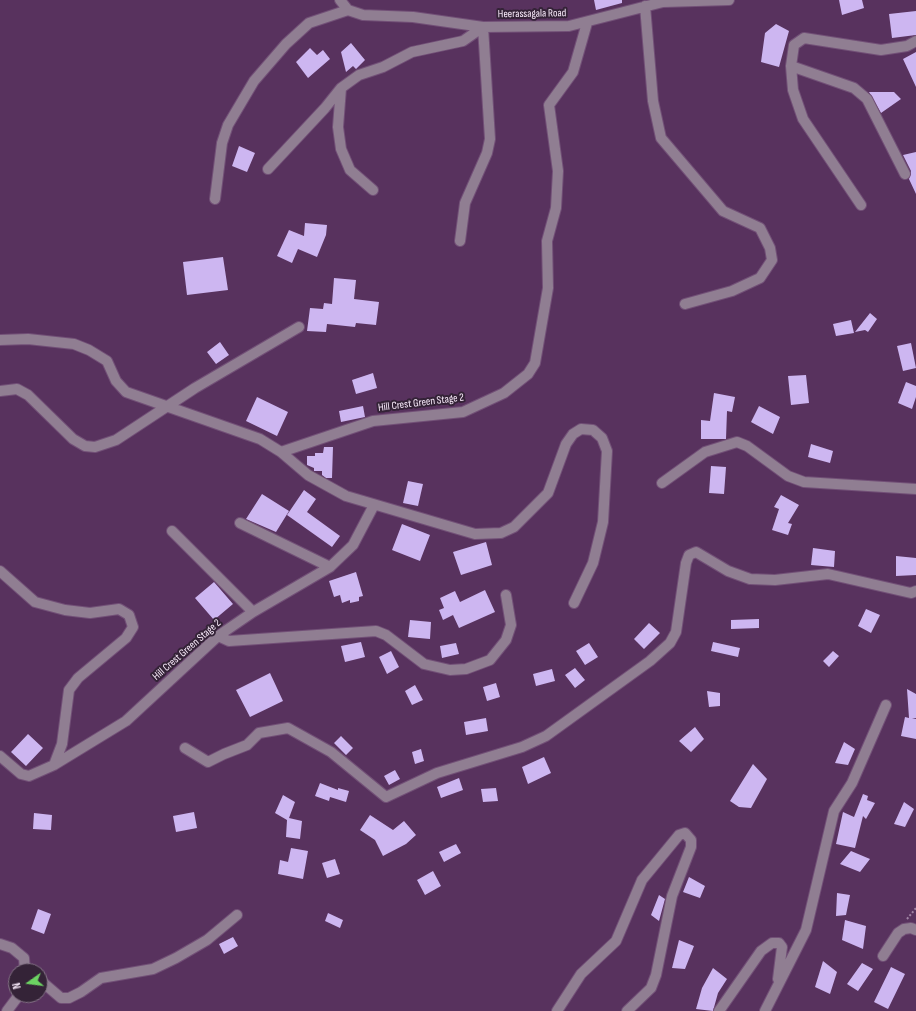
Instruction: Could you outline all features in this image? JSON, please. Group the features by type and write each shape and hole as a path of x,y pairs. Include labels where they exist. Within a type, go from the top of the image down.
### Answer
{"street":[{"path":"215,199 222,143 228,125 254,81 286,44 309,23 348,10 340,0"},
{"name":"Heerassagala Road","path":"348,10 363,15 413,17 483,27 569,26 587,23 662,1 728,0"},
{"path":"645,6 653,101 661,138 723,211 760,228 770,248 772,260 760,278 732,291 685,304"},
{"name":"Hill Crest Green Stage 2","path":"281,452 373,420 463,412 504,393 528,374 535,363 548,288 547,241 556,208 558,171 549,105 573,72 587,23"},
{"path":"268,169 325,108 341,88 359,75 384,67 412,52 463,41 483,27"},
{"path":"460,241 465,203 487,153 490,139 483,27"},
{"path":"861,205 803,119 793,90 791,66 794,45 804,38 881,50 907,46 916,41"},
{"path":"791,66 854,88 867,99 905,174"},
{"path":"341,88 338,127 341,149 350,170 373,190"},
{"path":"0,391 17,389 28,395 73,438 85,446 95,447 116,440 195,388 299,327"},
{"path":"0,340 28,339 74,344 107,361 116,381 126,392 260,439 281,452 308,475 346,496 475,534 501,533 514,527 548,493 566,444 573,434 581,429 593,430 602,438 607,451 603,522 593,563 574,603"},
{"path":"662,483 705,452 737,442 747,446 788,476 804,482 916,489"},
{"name":"Hill Crest Green Stage 2","path":"0,756 21,774 29,776 54,765 126,721 218,636 253,612 330,567 353,544 374,505"},
{"path":"240,523 330,567"},
{"path":"172,531 253,612"},
{"path":"184,748 208,762 247,745 259,733 288,728 331,752 386,797 437,773 522,747 546,736 650,661 670,643 676,632 686,563 689,555 696,552 728,571 750,579 775,580 828,574 911,593 916,591"},
{"path":"0,570 35,602 65,610 90,613 119,609 130,615 133,627 126,638 78,678 69,690 62,744 54,765"},
{"path":"218,636 229,641 376,631 386,635 424,664 450,670 466,669 490,660 506,640 511,625 506,595"},
{"path":"766,1011 806,930 834,811 852,782 886,705"},
{"path":"557,1011 581,974 616,941 642,880 680,835 685,833 691,840 691,847 672,896 656,975 651,988 628,1011"},
{"path":"48,987 61,998 69,998 81,992 101,978 153,968 176,958 207,940 237,915"},
{"path":"883,956 898,933 904,929 911,928 916,930"},
{"path":"719,1011 761,951 772,943 779,943 782,947 776,991"},
{"path":"0,944 12,948 24,958 24,963"}],"building":[{"path":"594,0 622,0 622,3 596,10"},
{"path":"839,0 862,0 864,8 842,15"},
{"path":"916,11 916,35 892,38 889,14"},
{"path":"776,24 789,31 779,67 761,62 765,33"},
{"path":"351,43 365,60 356,69 353,66 346,72 341,52"},
{"path":"310,48 317,55 323,50 330,59 308,78 296,62"},
{"path":"916,52 916,87 903,59"},
{"path":"869,92 894,92 901,99 881,113"},
{"path":"239,146 255,153 247,172 232,166"},
{"path":"916,152 916,194 909,179 911,171 903,155"},
{"path":"305,223 327,225 326,235 317,257 298,249 292,263 277,256 289,230 304,236"},
{"path":"223,257 228,290 187,295 183,262"},
{"path":"334,278 356,280 354,299 379,302 376,325 356,323 355,327 327,324 326,332 307,331 310,308 323,309 324,303 332,304"},
{"path":"870,313 877,319 868,332 865,330 855,332"},
{"path":"851,320 854,333 836,336 833,324"},
{"path":"220,342 229,355 216,364 207,352"},
{"path":"911,343 916,368 903,371 897,346"},
{"path":"373,373 377,388 356,394 352,380"},
{"path":"806,375 809,403 791,405 788,376"},
{"path":"906,382 916,386 916,397 912,409 898,403"},
{"path":"714,393 735,397 732,412 727,411 726,439 701,439 701,420 710,421"},
{"path":"257,397 288,412 277,436 246,421"},
{"path":"363,406 365,417 341,422 339,411"},
{"path":"759,406 780,417 773,434 751,422"},
{"path":"811,444 833,451 830,463 808,457"},
{"path":"324,447 333,447 332,478 326,478 322,475 322,471 314,471 314,468 307,465 307,456 315,456 315,453 323,453"},
{"path":"711,466 726,467 724,494 709,493"},
{"path":"408,481 423,484 418,506 403,503"},
{"path":"304,490 316,499 307,512 340,536 332,547 287,515"},
{"path":"262,494 289,511 276,532 246,519"},
{"path":"781,495 799,505 788,523 792,524 788,535 772,530 779,509 774,507"},
{"path":"402,524 430,535 420,561 392,550"},
{"path":"486,542 492,565 461,575 453,552"},
{"path":"813,548 835,551 834,567 811,565"},
{"path":"896,556 916,558 916,575 896,576"},
{"path":"356,572 363,596 359,597 359,601 350,603 350,600 342,603 340,595 334,597 329,581"},
{"path":"214,582 233,604 214,620 195,598"},
{"path":"485,590 495,612 459,628 453,615 443,620 439,610 444,608 440,598 455,591 460,602"},
{"path":"866,609 880,615 871,633 858,626"},
{"path":"759,619 759,628 731,629 731,620"},
{"path":"410,620 431,622 430,639 408,637"},
{"path":"649,623 660,633 644,649 634,639"},
{"path":"361,642 365,657 345,662 341,646"},
{"path":"713,642 740,648 738,657 711,651"},
{"path":"456,643 459,654 442,658 440,646"},
{"path":"589,643 598,657 585,665 576,651"},
{"path":"391,651 399,667 387,674 379,657"},
{"path":"833,651 839,656 829,667 823,661"},
{"path":"575,668 585,680 575,688 565,675"},
{"path":"552,669 555,681 536,686 533,674"},
{"path":"270,673 283,701 250,717 236,690"},
{"path":"496,683 500,697 487,701 483,687"},
{"path":"415,685 423,700 412,705 405,691"},
{"path":"907,689 916,694 916,718 912,718 916,719 916,739 901,736 905,717 909,718"},
{"path":"707,691 720,693 720,706 709,707"},
{"path":"486,718 488,731 466,735 464,722"},
{"path":"695,727 704,739 691,752 679,741"},
{"path":"28,734 43,748 26,766 11,752"},
{"path":"341,736 353,748 346,755 334,743"},
{"path":"844,742 855,749 848,765 835,763"},
{"path":"421,749 424,761 415,764 412,752"},
{"path":"544,757 551,773 528,784 522,767"},
{"path":"753,764 767,779 751,808 739,807 730,801"},
{"path":"395,770 400,779 389,785 384,776"},
{"path":"459,778 463,790 441,798 437,787"},
{"path":"320,783 338,790 338,788 349,791 346,802 330,797 329,801 315,796"},
{"path":"496,788 498,801 483,802 481,789"},
{"path":"863,794 868,796 867,800 875,803 866,819 863,816 855,848 836,844 843,812 854,817"},
{"path":"283,795 295,802 289,818 302,821 300,839 286,837 287,820 275,813"},
{"path":"904,802 914,809 905,827 894,824"},
{"path":"194,812 197,828 176,832 173,816"},
{"path":"34,813 52,815 51,830 33,829"},
{"path":"370,815 393,830 404,821 416,835 406,844 383,856 375,840 360,830"},
{"path":"456,844 461,853 444,862 439,852"},
{"path":"291,848 308,851 303,879 278,874 280,860 288,862"},
{"path":"851,851 870,859 860,872 840,864"},
{"path":"335,859 340,874 327,878 322,863"},
{"path":"433,871 441,886 425,895 417,880"},
{"path":"689,877 705,886 700,898 683,892"},
{"path":"837,893 850,895 846,915 836,916"},
{"path":"659,895 665,899 659,921 651,915"},
{"path":"38,909 51,914 44,934 31,929"},
{"path":"328,913 343,920 340,928 325,921"},
{"path":"845,920 866,926 863,949 842,940"},
{"path":"233,937 238,946 224,954 219,944"},
{"path":"679,940 694,946 685,969 672,968"},
{"path":"823,961 837,972 830,994 815,987"},
{"path":"862,963 873,969 858,991 847,984"},
{"path":"891,967 905,974 888,1009 874,1002"},
{"path":"713,968 727,979 718,993 713,1011 696,1009 702,988"}]}
